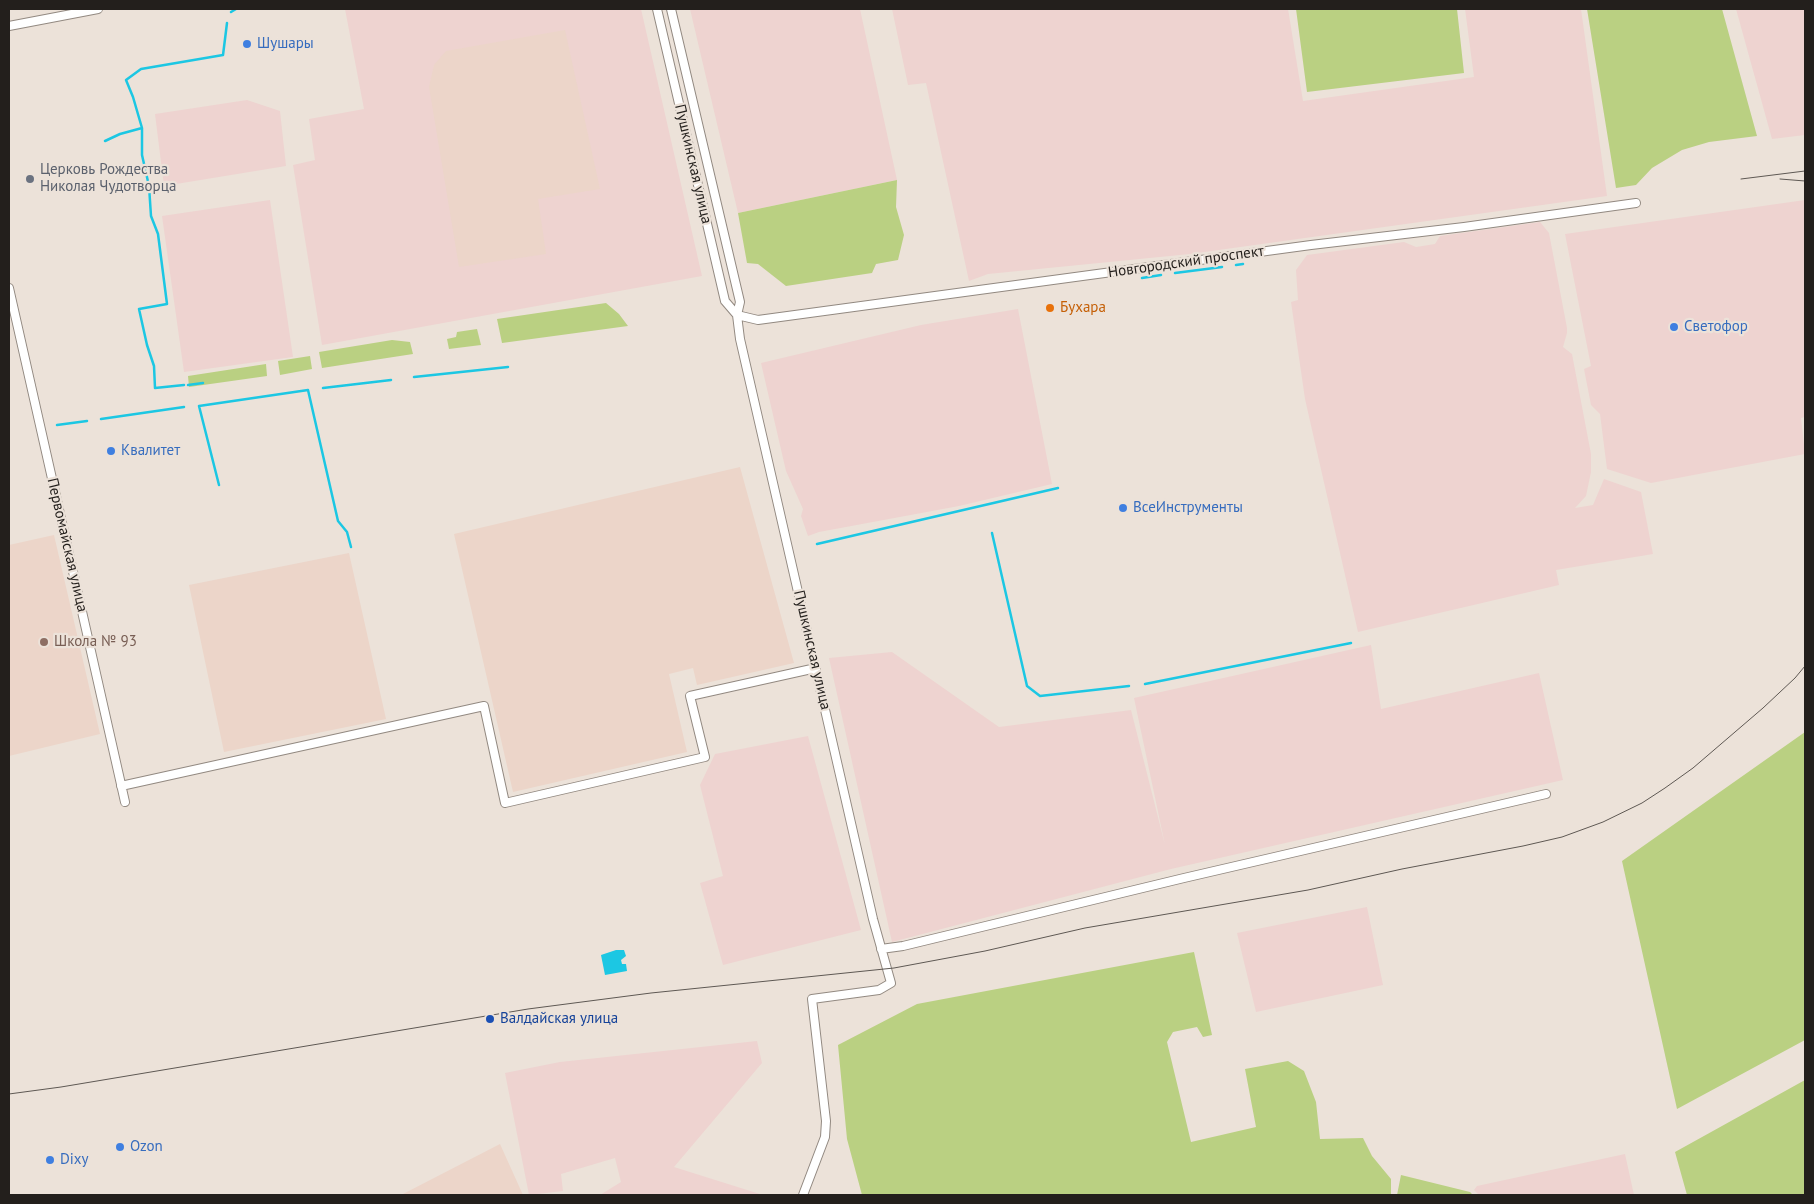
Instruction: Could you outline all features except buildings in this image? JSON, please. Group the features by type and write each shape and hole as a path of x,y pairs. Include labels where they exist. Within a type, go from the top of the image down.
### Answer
{"street":[{"path":"9,26 98,9"},
{"name":"Пушкинская улица","path":"657,9 725,301 737,316"},
{"name":"Пушкинская улица","path":"671,9 740,302 737,316 740,339 881,949 891,983 879,990 812,998 826,1121 825,1137 803,1195"},
{"name":"Новгородский проспект","path":"737,316 758,320 1636,203"},
{"name":"Первомайская улица","path":"9,288 125,802"},
{"path":"121,786 484,706 505,802 705,756 690,696 816,668"},
{"path":"881,949 912,944 1184,878 1546,794"}],"shaded area":[{"path":"345,9 641,9 702,276 322,345 293,165 315,160 309,119 364,109"},
{"path":"690,9 860,9 897,180 738,213"},
{"path":"892,9 1288,9 1303,101 1474,77 1465,9 1581,9 1607,196 1190,254 988,274 969,281 926,83 908,85"},
{"path":"1736,9 1805,9 1805,135 1772,139"},
{"path":"565,30 600,189 538,199 546,254 459,267 429,87 434,65 446,51"},
{"path":"247,100 280,111 286,166 164,186 155,114"},
{"path":"270,200 293,357 184,372 162,216"},
{"path":"1805,200 1805,417 1801,418 1805,454 1651,483 1607,469 1600,414 1591,405 1584,369 1591,366 1565,234"},
{"path":"1540,222 1549,233 1567,328 1563,347 1572,354 1591,454 1591,472 1586,496 1575,508 1593,505 1604,479 1641,492 1653,554 1556,570 1559,585 1358,632 1305,399 1291,302 1298,300 1296,270 1307,255 1404,242 1416,247 1435,244 1440,236"},
{"path":"1018,309 1052,484 959,506 819,532 808,536 801,516 803,509 786,471 761,363 921,325"},
{"path":"740,467 794,663 697,685 693,668 669,674 687,752 513,792 454,534"},
{"name":"Школа № 93","path":"54,535 100,734 9,756 9,545"},
{"path":"349,553 386,719 224,752 189,585"},
{"path":"1371,645 1381,709 1539,673 1563,780 1171,869 892,942 829,658 892,652 999,727 1131,710 1165,845 1134,698"},
{"path":"808,736 861,930 723,965 700,883 723,876 700,785 715,754"},
{"path":"1367,907 1383,985 1256,1012 1237,933"},
{"path":"757,1041 762,1063 674,1167 763,1195 600,1195 621,1182 615,1158 561,1174 563,1191 529,1195 505,1073 560,1062"},
{"path":"500,1144 523,1195 401,1195"},
{"path":"1625,1154 1634,1195 1479,1195 1474,1190 1477,1186"}],"green space":[{"path":"1296,9 1457,9 1464,73 1307,92"},
{"path":"1587,9 1722,9 1757,136 1709,142 1682,150 1652,168 1636,185 1616,188"},
{"path":"897,180 896,207 904,235 898,260 876,264 872,273 786,286 758,264 747,263 738,213"},
{"path":"606,303 619,314 628,326 502,343 497,319"},
{"path":"477,329 481,345 449,349 447,339 456,337 457,332"},
{"path":"392,340 410,342 413,354 322,368 319,352"},
{"path":"310,356 312,369 280,375 278,361"},
{"path":"266,364 267,376 189,387 188,376"},
{"path":"1805,732 1805,1040 1677,1109 1622,861"},
{"path":"1194,952 1212,1035 1203,1037 1197,1027 1173,1032 1167,1042 1191,1142 1256,1127 1245,1069 1288,1061 1304,1071 1316,1102 1320,1139 1363,1138 1372,1156 1391,1179 1391,1195 862,1195 847,1139 838,1045 917,1004"},
{"path":"1805,1080 1805,1195 1687,1195 1675,1152"},
{"path":"1401,1175 1470,1192 1473,1195 1397,1195"}],"water":[{"path":"616,950 624,950 626,956 621,960 622,964 626,964 627,971 605,975 601,955"}],"waterway":[{"path":"231,12 236,9"},
{"path":"184,385 155,388 154,366 139,309 167,304 158,234 151,216 149,186 142,155 142,128 126,80 141,69 223,55 227,23"},
{"path":"105,141 120,134 142,128"},
{"path":"1236,265 1243,264"},
{"path":"1175,273 1222,267"},
{"path":"1142,278 1161,275"},
{"path":"414,377 508,367"},
{"path":"323,388 391,380"},
{"path":"188,385 203,383"},
{"path":"219,485 199,406 308,390 338,521 347,532 351,547"},
{"path":"101,419 184,407"},
{"path":"57,425 87,421"},
{"path":"817,544 1058,488"},
{"path":"992,533 1027,686 1040,696 1129,686"},
{"path":"1145,684 1351,643"}],"tram line":[{"path":"1741,179 1805,171"},
{"path":"1780,179 1805,181"},
{"path":"9,1094 528,1009 651,993 894,968 985,951 1085,928 1308,890 1562,837 1603,822 1642,803 1665,788 1693,768 1763,708 1805,666"}],"place":[{"name":"Шушары","path":"247,44"},
{"name":"Церковь Рождества Николая Чудотворца","path":"30,179"},
{"name":"Бухара","path":"1050,308"},
{"name":"Светофор","path":"1674,327"},
{"name":"Квалитет","path":"111,451"},
{"name":"ВсеИнструменты","path":"1123,508"},
{"name":"Школа № 93","path":"44,642"},
{"name":"Валдайская улица","path":"490,1019"},
{"name":"Ozon","path":"120,1147"},
{"name":"Dixy","path":"50,1160"}]}
